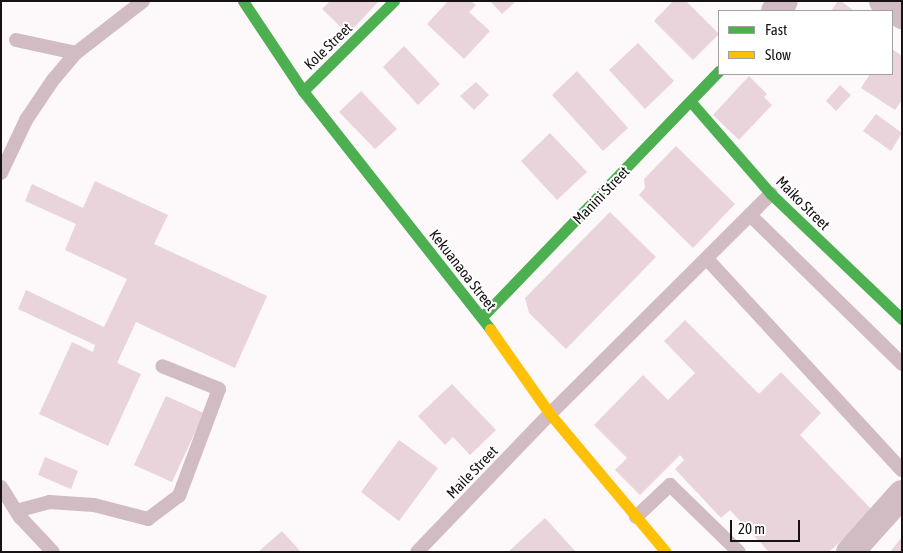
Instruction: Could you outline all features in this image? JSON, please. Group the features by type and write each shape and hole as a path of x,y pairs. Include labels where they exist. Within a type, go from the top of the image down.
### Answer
{"street":[{"name":"Kekuanaoa Street","path":"243,1 303,90 482,317 550,414 666,552"},
{"name":"Kole Street","path":"303,90 394,1"},
{"path":"883,1 902,15"},
{"name":"Manini Street","path":"482,317 718,72"},
{"name":"Maiko Street","path":"691,102 771,194 902,320"},
{"path":"850,552 902,494"}],"lane":[{"path":"1,173 26,120 76,53 143,1"},
{"path":"16,40 76,53"},
{"name":"Maile Street","path":"418,552 550,414 771,194"},
{"path":"750,215 902,364"},
{"path":"707,259 902,470"},
{"path":"16,511 49,502 94,505 148,520 179,496 219,389 162,366"},
{"path":"636,517 670,484 740,552"},
{"path":"1,487 16,511 52,552"}],"building":[{"path":"330,1 379,1 348,34 322,9"},
{"path":"448,1 471,1 476,5 469,12 490,31 464,59 427,24"},
{"path":"490,1 516,1 502,14"},
{"path":"673,1 686,1 718,35 693,60 654,21"},
{"path":"838,1 841,1 853,10 832,10"},
{"path":"638,43 674,81 645,109 609,70"},
{"path":"404,46 440,84 418,105 383,67"},
{"path":"893,50 902,56 902,100 895,110 861,88 869,75 893,75"},
{"path":"577,71 628,128 603,151 552,95"},
{"path":"749,76 767,94 764,97 772,105 739,140 713,115"},
{"path":"476,82 489,95 474,110 460,96"},
{"path":"840,85 851,95 836,111 826,101"},
{"path":"361,91 397,129 375,149 339,112"},
{"path":"876,114 902,133 891,151 863,131"},
{"path":"550,133 587,172 557,200 521,161"},
{"path":"676,146 735,204 693,248 639,195 645,188 644,179"},
{"path":"95,181 168,215 154,244 267,296 235,368 136,322 117,363 141,374 108,446 39,414 72,342 93,352 95,345 18,309 26,290 104,327 127,279 65,250 76,224 25,201 32,184 83,208"},
{"path":"610,212 656,257 566,349 529,313 525,298"},
{"path":"685,320 759,394 781,372 821,413 800,435 873,511 829,552 769,552 730,510 721,518 675,469 684,460 680,455 640,495 615,470 627,458 594,425 643,375 668,400 695,373 664,341"},
{"path":"452,384 496,430 470,455 453,437 445,445 418,416"},
{"path":"166,396 204,413 172,482 134,465"},
{"path":"399,440 438,468 399,521 361,492"},
{"path":"45,457 78,471 71,489 38,475"},
{"path":"545,518 576,552 508,552"},
{"path":"282,531 301,552 258,552"},
{"path":"902,537 902,552 890,552"}],"traffic: fast":[{"path":"243,1 303,91 490,329"},
{"path":"303,91 394,1"},
{"path":"482,317 718,72"},
{"path":"691,102 771,194 902,319"}],"traffic: slow":[{"path":"490,329 550,414 666,552"}]}
